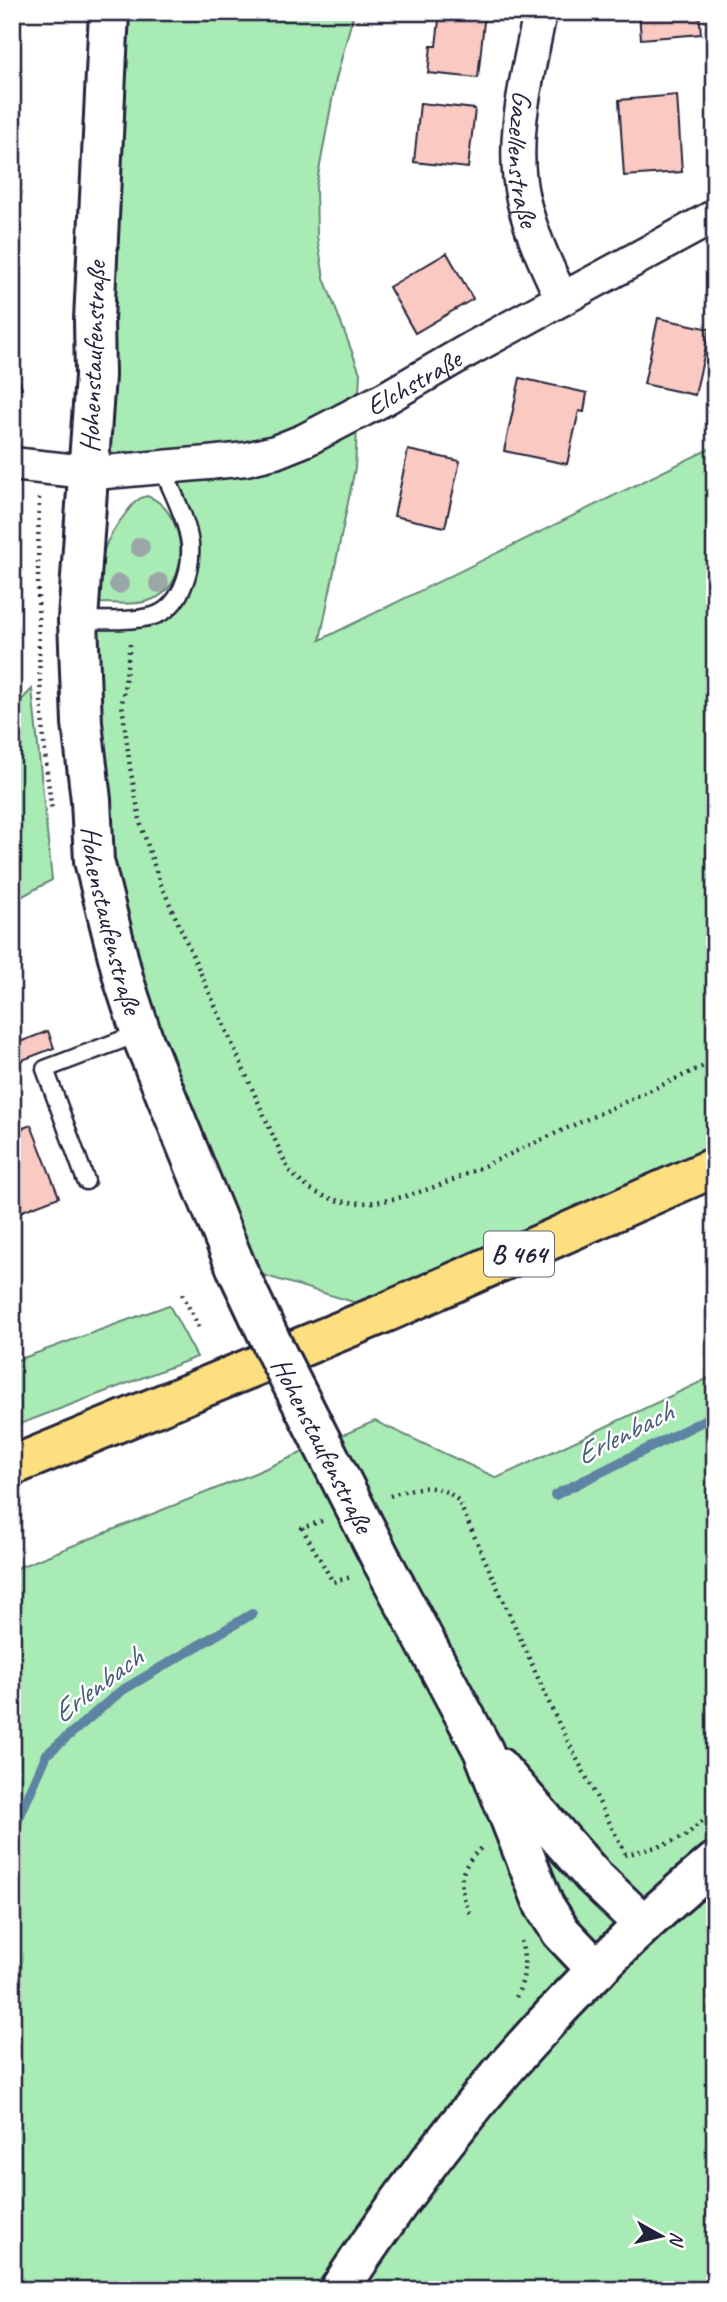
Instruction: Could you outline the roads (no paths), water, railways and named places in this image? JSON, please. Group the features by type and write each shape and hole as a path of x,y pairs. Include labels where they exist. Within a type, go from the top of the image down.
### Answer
{"main road":[{"name":"B 464","path":"12,1466 374,1318 715,1167"},
{"path":"652,1196 715,1183"}],"street":[{"name":"Hohenstaufenstraße","path":"109,12 94,297 95,376 78,620 82,723 91,800 94,861 118,957 141,1033 166,1100 236,1267 370,1568 483,1750 593,1877 643,1924"},
{"name":"Gazellenstraße","path":"540,12 522,114 519,167 522,197 531,229 562,299"},
{"name":"Elchstraße","path":"12,464 87,472 163,468 246,459 275,452 305,440 715,216"},
{"name":"Hohenstaufenstraße","path":"483,1750 544,1905 561,1932 597,1970"},
{"path":"339,2290 386,2220 451,2132 516,2054 643,1924 715,1862"}],"lane":[{"path":"78,620 156,615 170,606 181,592 189,567 190,543 163,468"},
{"path":"86,1181 45,1069 141,1033"}],"waterway":[{"name":"Erlenbach","path":"555,1495 715,1415"},
{"name":"Erlenbach","path":"12,1833 47,1754 121,1691 252,1614"}]}
